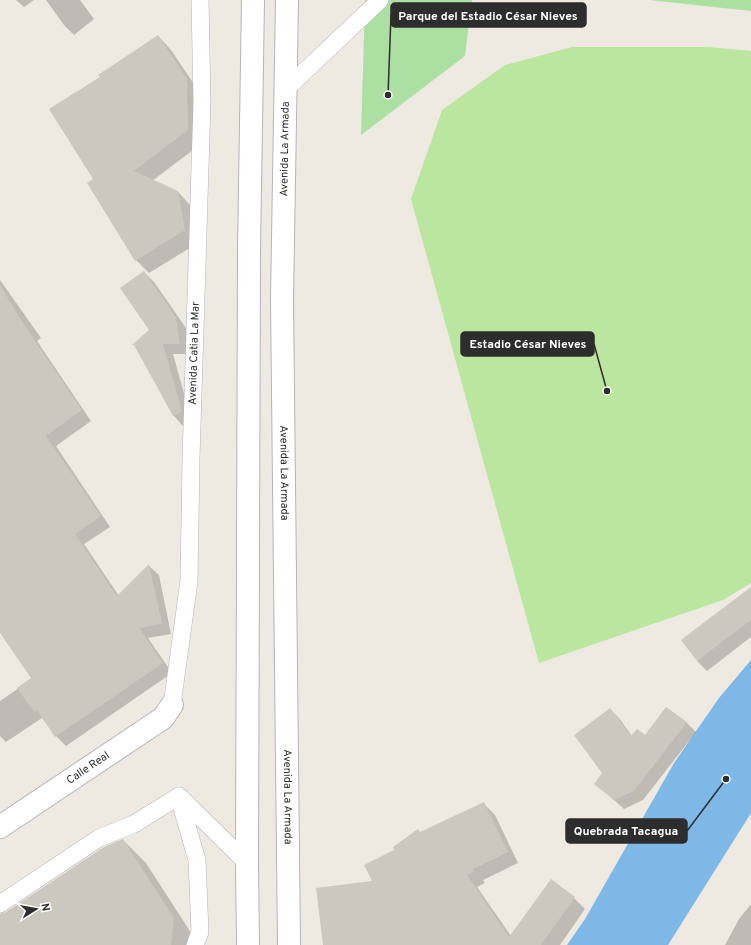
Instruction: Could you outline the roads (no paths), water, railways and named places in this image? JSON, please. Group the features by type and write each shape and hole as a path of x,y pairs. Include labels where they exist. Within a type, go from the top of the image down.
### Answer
{"main road":[{"path":"248,940 249,250 253,0"},
{"name":"Avenida La Armada","path":"287,0 282,299 289,940"},
{"name":"Calle Real","path":"0,827 162,718 172,705"}],"lane":[{"name":"Avenida Catia La Mar","path":"172,705 189,581 191,444 202,102 200,0"},
{"path":"286,89 380,0"},
{"path":"179,796 247,863"},
{"path":"0,904 100,838 134,824 179,796"},
{"path":"179,796 197,860 200,932 195,945"}],"water":[{"path":"751,660 751,813 668,945 567,945 585,919 674,763 719,698"}],"place":[{"name":"Parque del Estadio César Nieves","path":"388,95"},
{"name":"Estadio César Nieves","path":"607,391"},
{"name":"Quebrada Tacagua","path":"726,779"}]}
